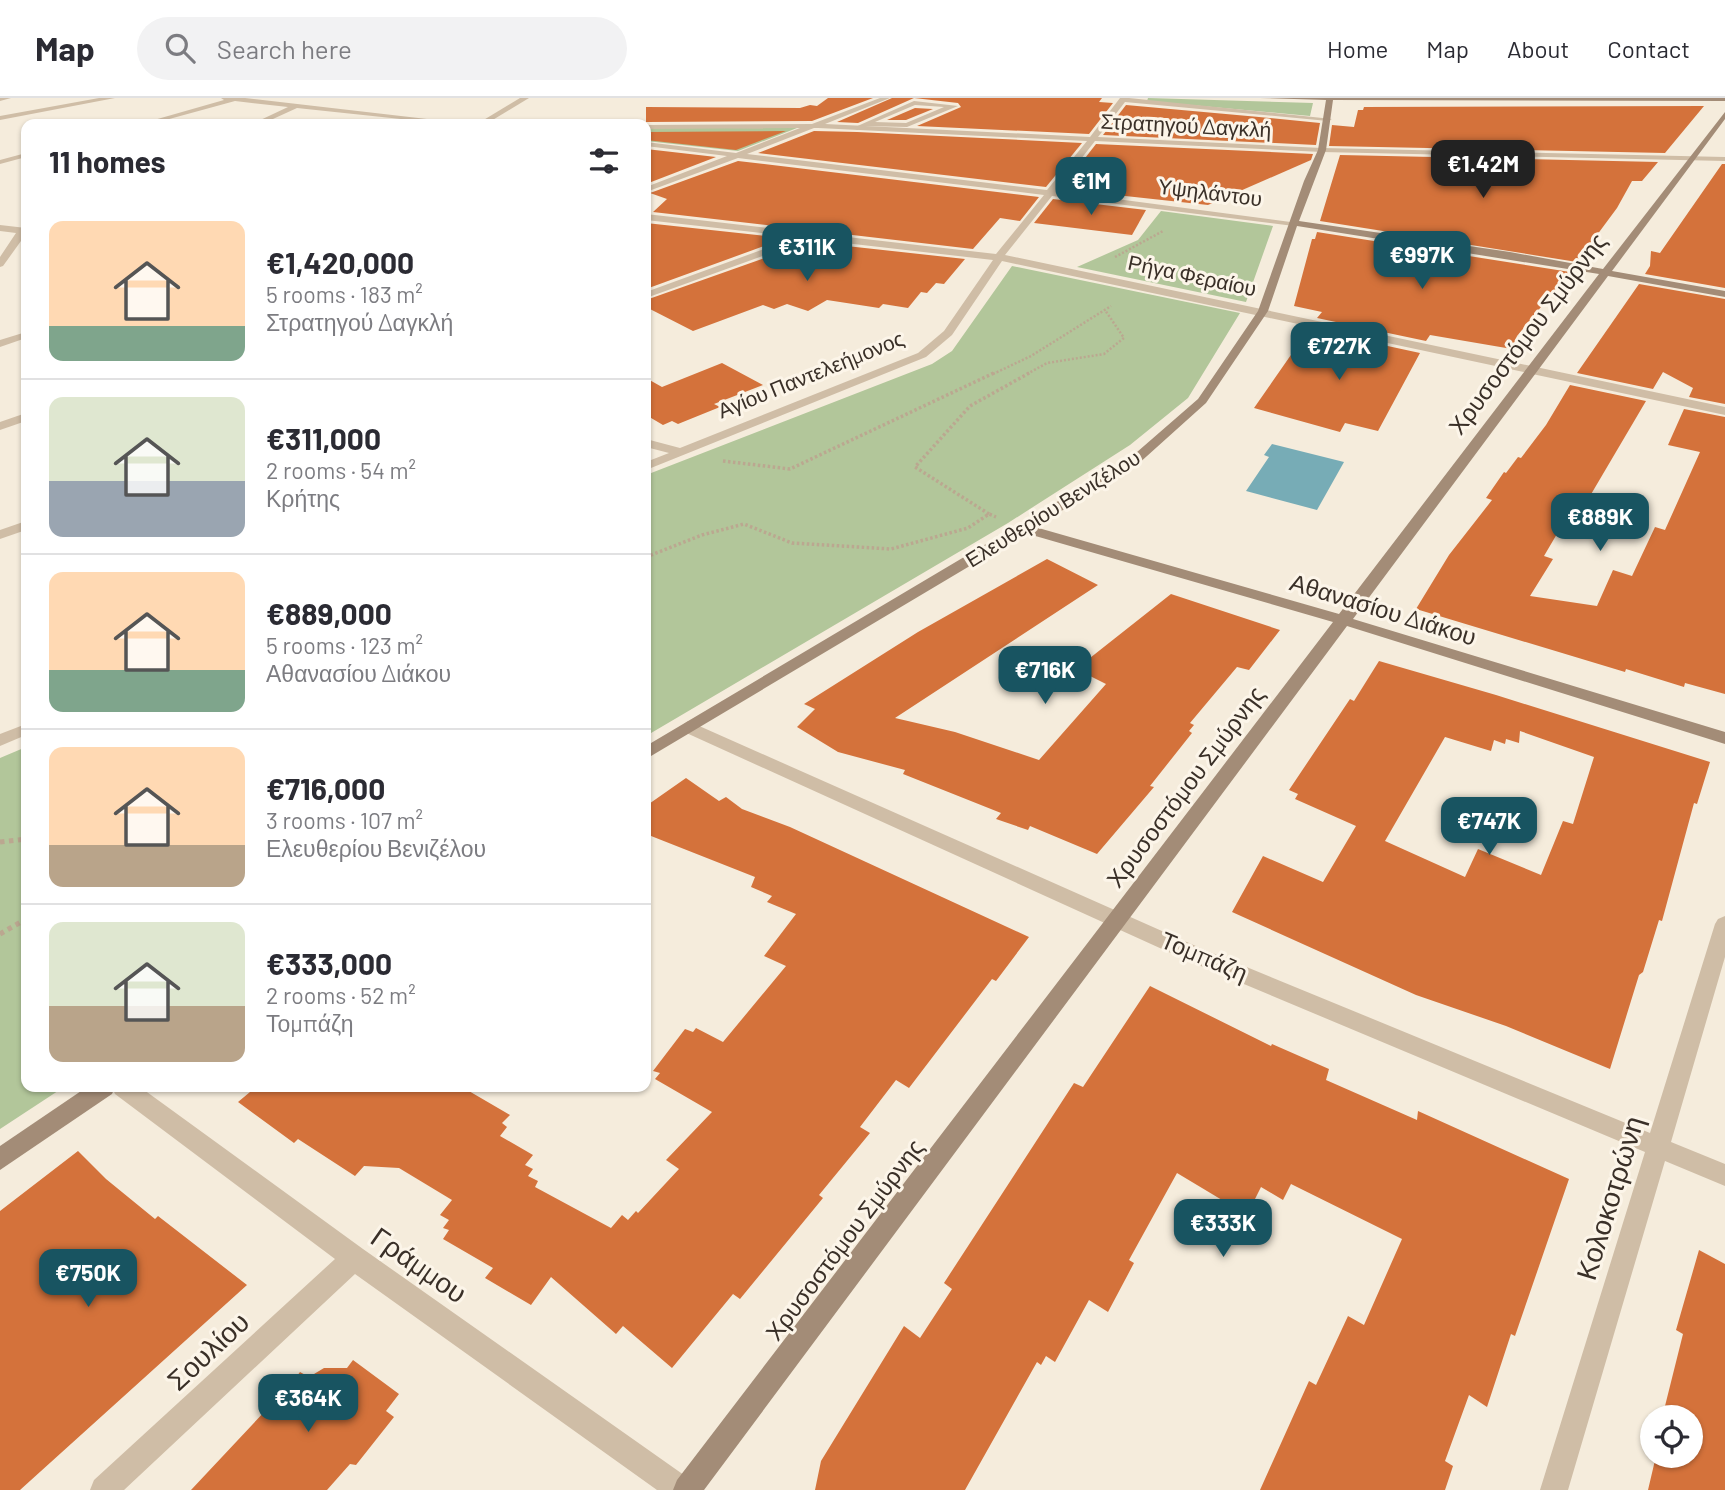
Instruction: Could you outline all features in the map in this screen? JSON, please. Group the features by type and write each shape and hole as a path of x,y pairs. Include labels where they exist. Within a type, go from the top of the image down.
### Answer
{"street":[{"path":"0,99 7,98"},
{"path":"0,118 111,98"},
{"path":"225,98 415,119"},
{"path":"489,119 525,98"},
{"path":"651,188 886,98"},
{"path":"1264,98 1725,99"},
{"path":"163,119 237,99"},
{"path":"1124,99 1328,118"},
{"name":"Αγίου Παντελεήμονος","path":"651,464 922,355 948,333 1000,256 1124,99"},
{"name":"Ελευθερίου Βενιζέλου","path":"651,750 1026,529 1133,462 1189,415 1202,401 1263,311 1322,150 1330,99"},
{"path":"914,103 954,106 906,125 861,126 914,103"},
{"path":"267,119 294,107"},
{"name":"Χρυσοστόμου Σμύρνης","path":"687,1490 1725,114"},
{"name":"Στρατηγού Δαγκλή","path":"651,127 861,126 1322,150 1725,159"},
{"name":"Υψηλάντου","path":"651,146 1294,223 1472,249 1725,294"},
{"path":"0,162 21,156"},
{"name":"Ρήγα Φεραίου","path":"651,218 1000,256 1725,411"},
{"path":"0,228 21,230"},
{"path":"0,239 21,231"},
{"path":"1,260 21,235"},
{"path":"651,293 809,236"},
{"path":"0,426 21,418"},
{"path":"651,444 681,452"},
{"path":"0,535 21,527"},
{"name":"Αθανασίου Διάκου","path":"1026,529 1342,620 1725,738"},
{"name":"Τομπάζη","path":"688,727 1191,953 1725,1175"},
{"path":"0,740 21,731"},
{"name":"Κολοκοτρώνη","path":"1554,1490 1725,924"},
{"path":"0,1159 97,1092"},
{"name":"Γράμμου","path":"130,1092 354,1258 681,1490"},
{"name":"Σουλίου","path":"104,1490 354,1258"}],"path":[{"path":"1080,272 1134,248 1197,212"},
{"path":"681,452 691,456 790,469 1031,356 1105,310 1137,285"},
{"path":"1026,529 989,514 915,467 970,405 1047,363 1104,354 1124,338 1105,310"},
{"path":"651,555 702,535 744,524 792,544 891,549 968,528 989,514"},
{"path":"0,842 21,840"},
{"path":"0,934 21,922"}],"green space":[{"path":"1148,98 1313,103 1310,116 1147,101"},
{"path":"651,128 797,128 738,151 651,142"},
{"path":"1161,211 1273,226 1246,302 1077,267 1138,240"},
{"path":"1012,266 1240,313 1188,398 1130,445 1008,523 651,733 651,473 932,364 952,351"},
{"path":"21,749 21,1092 56,1092 0,1129 0,758"}],"water":[{"path":"1272,444 1344,462 1317,510 1246,491 1269,457 1264,455"}],"building":[{"path":"828,98 873,98 812,121 651,122 651,119 646,119 646,107 817,106"},
{"path":"892,98 914,98 858,123 837,122"},
{"path":"914,98 1102,98 1099,102 1113,103 1089,134 917,126 961,107 958,103"},
{"path":"1126,105 1320,123 1316,145 1103,135"},
{"path":"1704,106 1665,153 1329,146 1332,125 1354,127 1358,110 1363,110 1364,107"},
{"path":"915,108 933,109 906,120 887,120"},
{"path":"786,131 736,150 651,141 651,132"},
{"path":"814,131 1082,143 1046,187 758,153"},
{"path":"1096,144 1313,154 1311,160 1208,205 1061,189"},
{"path":"651,150 716,157 651,182"},
{"path":"1340,155 1658,162 1642,181 1632,181 1617,208 1577,262 1320,221"},
{"path":"738,161 1039,197 1020,221 1000,218 973,249 653,212 667,199 651,193"},
{"path":"1722,164 1725,164 1725,288 1645,274 1650,266 1651,251 1660,253"},
{"path":"1053,199 1146,210 1132,235 1034,223"},
{"path":"651,224 786,238 651,287"},
{"path":"1317,232 1570,272 1517,336 1512,349 1430,335 1426,341 1317,318 1322,312 1294,306 1312,239 1315,239"},
{"path":"810,242 965,259 944,284 936,283 927,293 921,292 908,308 883,304 879,308 827,300 808,311 787,304 774,309 763,305 693,331 651,310 651,298"},
{"path":"1639,284 1725,299 1725,404 1689,397 1693,388 1663,372 1653,389 1577,373"},
{"path":"1309,329 1420,353 1378,431 1345,423 1340,432 1254,408"},
{"path":"722,363 763,385 714,404 720,407 678,424 672,421 663,425 651,418 651,381 662,387"},
{"path":"1570,385 1646,401 1590,496 1581,493 1544,556 1553,559 1530,596 1597,606 1613,570 1632,576 1655,527 1665,530 1700,452 1668,445 1684,409 1725,417 1725,694 1685,683 1684,687 1626,669 1625,672 1416,609 1449,555 1492,500 1486,498 1504,472 1506,473 1518,457 1521,458 1546,425"},
{"path":"1047,559 1098,585 895,718 955,732 1039,760 1106,684 1076,669 1171,594 1280,630 1249,670 1237,667 1190,723 1194,725 1189,731 1192,733 1150,786 1154,787 1097,854 1030,826 1028,830 996,819 1001,813 903,774 905,770 838,752 797,727 815,709 804,704 918,632"},
{"path":"1379,661 1710,762 1697,804 1694,803 1662,921 1659,920 1643,972 1639,975 1610,1069 1506,1026 1416,995 1232,912 1263,856 1323,882 1356,826 1295,799 1298,794 1289,790 1350,699 1354,701","holes":["1520,731 1594,757 1573,824 1563,821 1541,875 1478,849 1465,877 1385,841 1445,737 1491,751 1494,740 1505,744 1506,739 1519,743"]},
{"path":"686,778 719,801 726,797 742,809 790,827 1029,937 996,981 992,979 909,1088 896,1080 860,1127 870,1133 819,1195 823,1198 740,1299 733,1294 672,1368 623,1326 616,1334 551,1277 531,1305 485,1278 493,1268 443,1239 449,1230 443,1228 449,1220 440,1215 452,1200 399,1168 364,1166 355,1176 298,1139 294,1143 238,1102 250,1092 471,1092 510,1115 502,1123 507,1127 500,1136 533,1155 525,1165 533,1169 528,1176 538,1181 535,1187 611,1228 622,1215 628,1220 636,1211 638,1213 679,1169 666,1160 712,1112 655,1079 660,1073 653,1071 685,1029 693,1032 696,1028 723,1042 786,966 764,956 796,914 767,902 772,896 751,887 755,877 651,836 651,802"},
{"path":"1150,986 1271,1046 1272,1044 1329,1069 1326,1080 1417,1120 1418,1111 1569,1179 1515,1336 1511,1334 1487,1407 1469,1395 1445,1461 1453,1466 1445,1490 1260,1490 1309,1381 1316,1385 1348,1316 1364,1325 1402,1239 1291,1184 1283,1200 1261,1187 1247,1215 1177,1173 1129,1260 1134,1263 1108,1312 1089,1300 1055,1362 1046,1356 1041,1365 1037,1362 965,1490 815,1490 821,1461 904,1326 920,1338 952,1289 944,1283 1074,1083 1083,1087"},
{"path":"78,1151 106,1179 155,1219 158,1216 247,1285 20,1490 0,1490 0,1211"},
{"path":"1699,1250 1725,1264 1725,1490 1648,1490 1653,1468 1703,1468 1703,1405 1665,1405 1683,1334 1676,1330"},
{"path":"353,1360 399,1394 386,1411 394,1417 356,1465 350,1464 327,1490 191,1490 267,1409 270,1412 300,1372 309,1377 324,1368 347,1368"}]}
